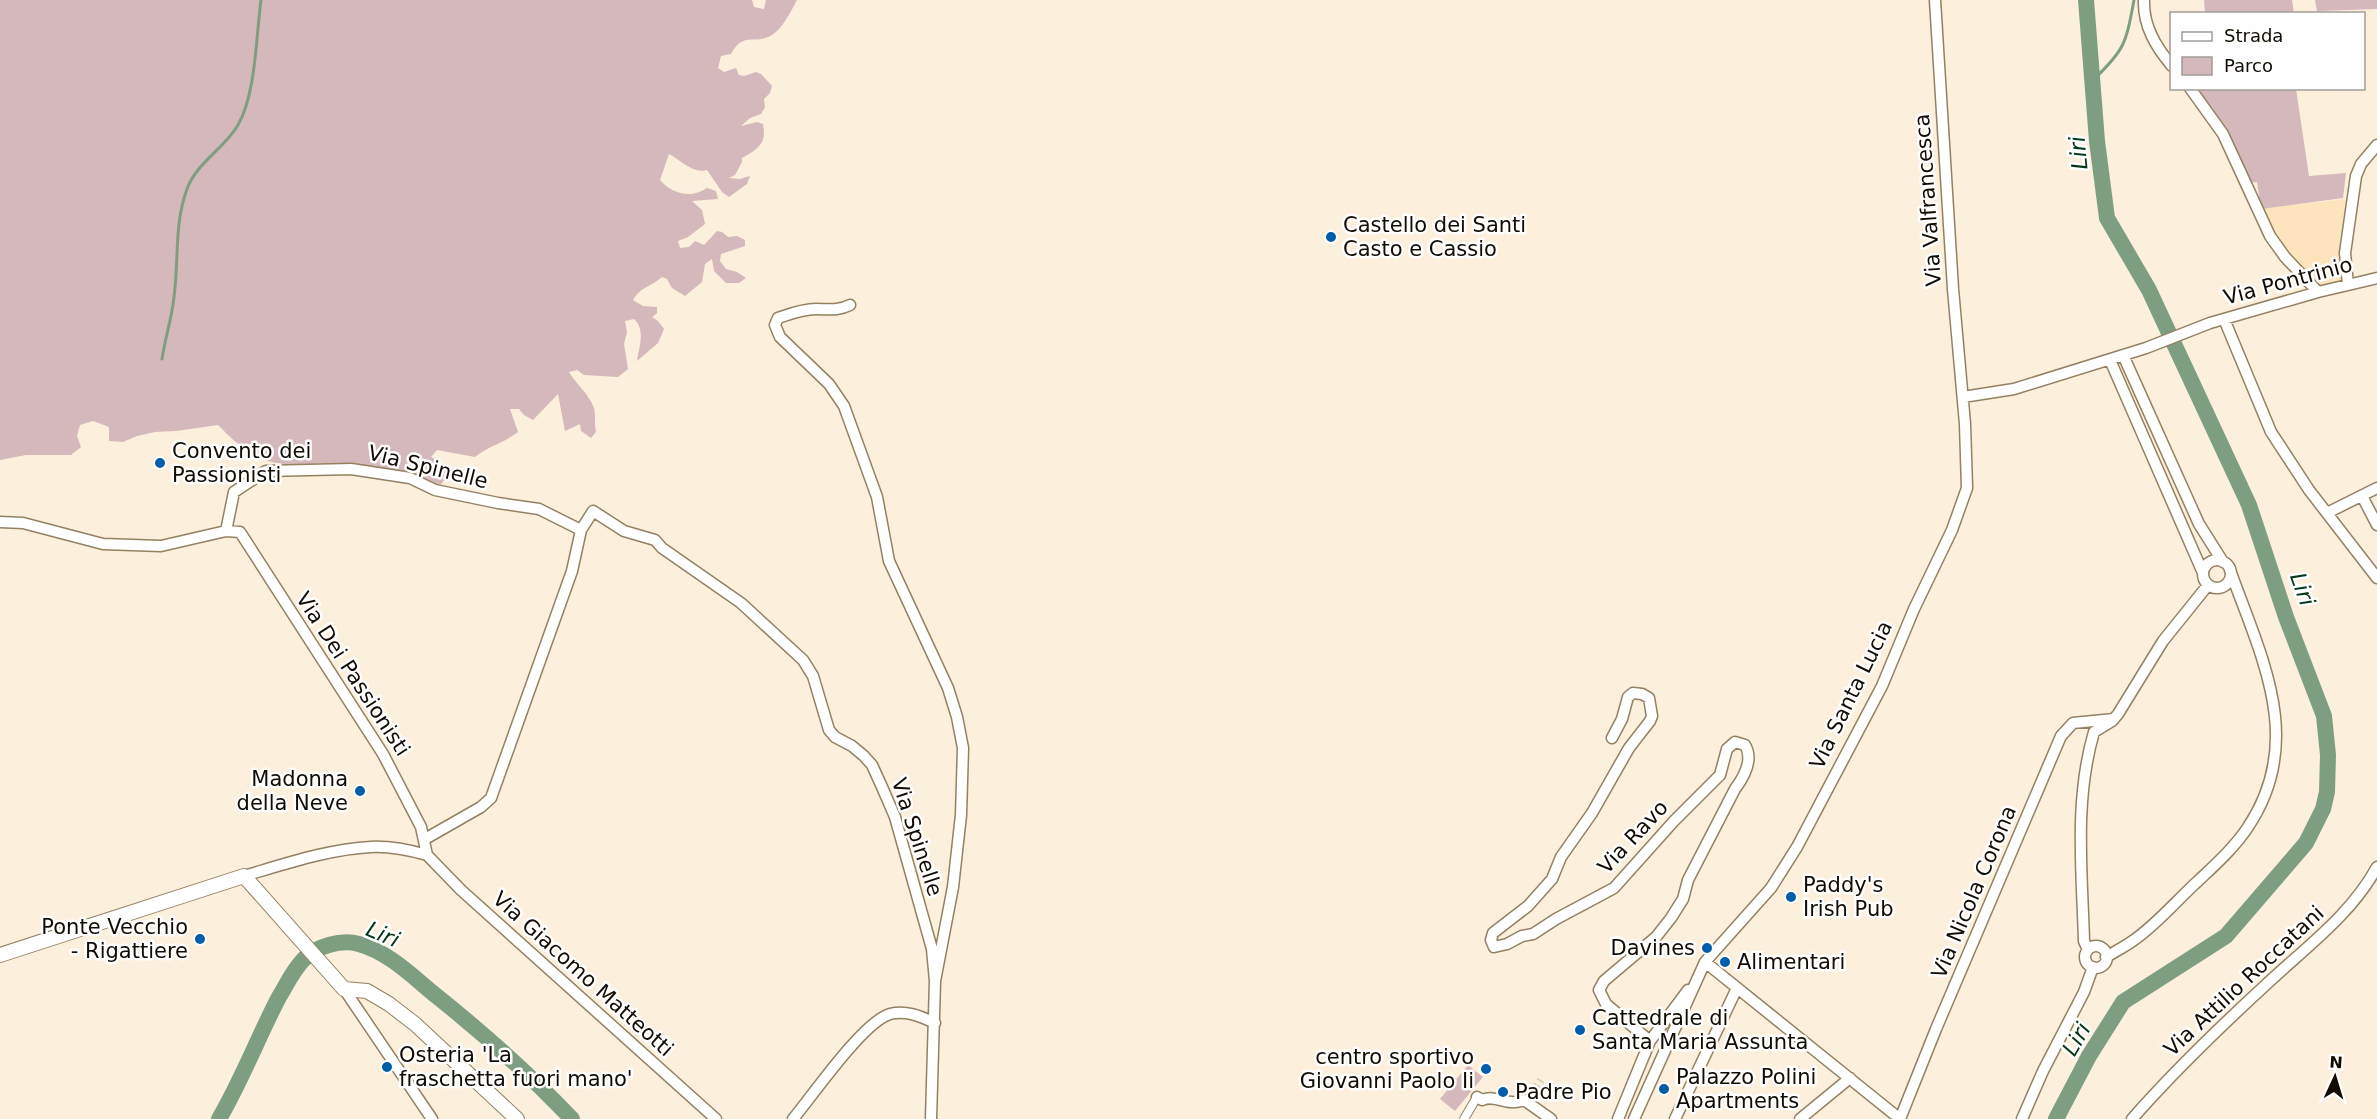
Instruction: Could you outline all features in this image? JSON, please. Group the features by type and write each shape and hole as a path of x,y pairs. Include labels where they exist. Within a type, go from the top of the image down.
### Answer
{"street":[{"name":"Via Valfrancesca","path":"1935,0 1954,299 1963,397"},
{"path":"2144,0 2150,33 2170,64"},
{"path":"2191,90 2223,134 2270,236 2285,257 2318,292"},
{"path":"2348,285 2345,253 2356,176 2361,164 2377,145"},
{"name":"Via Pontrinio","path":"2123,356 2210,323 2318,292 2377,278"},
{"path":"850,305 839,310 797,311 778,318 775,325 780,337 829,384 844,406 877,497 889,561 948,688 957,717 963,748 961,815 952,897 935,981"},
{"path":"2224,319 2271,432 2327,513 2377,578"},
{"path":"1963,397 2014,389 2123,356 2199,524 2226,566 2273,692 2276,748 2272,775 2248,828 2217,863 2135,940 2106,957 2102,966 2093,968"},
{"path":"2110,360 2208,585 2216,588 2224,586 2230,579 2226,566"},
{"name":"Via Santa Lucia","path":"1696,981 1705,962 1772,888 1797,847 1882,686 1914,609 1952,530 1967,488 1963,397"},
{"name":"Via Spinelle","path":"226,531 234,492 267,471 351,468 410,478 435,490 539,509 580,530 593,511 624,531 655,540 662,548 741,603 802,660 813,676 829,730 835,737 852,746 872,765 887,798 932,949 935,981 931,1119"},
{"path":"2327,513 2377,488"},
{"path":"2362,496 2377,525"},
{"path":"0,522 23,523 103,544 161,546 226,531"},
{"path":"425,840 481,807 490,798 569,581 580,530"},
{"name":"Via Dei Passionisti","path":"226,531 240,532 383,754 421,827 427,855"},
{"path":"2203,573 2210,563 2226,566"},
{"path":"2093,968 2085,960 2088,950 2084,941 2080,815 2083,782 2094,732 2114,719 2163,641 2208,585"},
{"name":"Via Ravo","path":"1612,738 1622,720 1628,697 1633,693 1642,693 1650,698 1652,716 1629,748 1592,813 1561,857 1552,879 1528,906 1493,933 1491,940 1494,948 1522,936 1533,934 1614,888 1674,821 1720,775 1727,749 1735,742 1745,745 1748,749 1748,760 1743,777 1688,880 1683,899 1656,937 1604,981 1599,990 1606,1004 1650,1041"},
{"name":"Via Nicola Corona","path":"1900,1119 2061,736 2073,723 2114,719"},
{"path":"0,955 244,876 308,859 373,847 405,849 427,855"},
{"name":"Via Giacomo Matteotti","path":"427,855 461,890 716,1119"},
{"name":"Via Attilio Roccatani","path":"2132,1119 2208,1038 2344,913 2377,867"},
{"path":"244,876 341,986 432,1119"},
{"path":"2088,950 2098,947 2104,950 2106,957"},
{"path":"1705,962 1900,1119"},
{"path":"2022,1119 2043,1071 2084,992 2093,968"},
{"path":"1618,1119 1650,1041 1676,1004 1696,981"},
{"path":"1634,1119 1696,981"},
{"path":"341,986 368,991 389,1004 415,1024 517,1119"},
{"path":"1675,1119 1737,988"},
{"path":"793,1119 862,1034 883,1017 905,1013 915,1014 934,1023"},
{"path":"1800,1119 1850,1078"},
{"path":"1464,1119 1478,1097 1482,1100 1489,1097 1514,1104 1524,1100 1551,1119"}],"shaded area":[{"path":"2346,199 2340,257 2346,284 2319,289 2287,254 2261,209"}],"green space":[{"path":"0,0 752,0 754,7 764,9 766,0 797,0 783,24 772,35 740,42 731,54 721,56 718,68 724,72 736,68 739,75 744,76 756,72 772,86 770,93 764,99 765,107 761,114 750,118 741,126 757,122 763,124 764,131 760,145 742,158 735,175 729,178 740,179 750,176 747,184 729,197 722,192 707,170 692,169 669,154 660,180 676,192 688,194 707,188 716,191 718,199 692,201 702,210 705,224 688,237 678,241 680,248 689,247 695,241 704,245 717,231 728,237 737,236 745,240 745,246 721,254 720,261 726,269 746,278 739,283 726,283 714,271 712,259 705,264 702,282 685,296 672,288 667,279 662,277 642,290 633,300 643,306 657,307 657,313 652,317 664,329 658,343 637,361 641,339 640,328 634,319 625,321 627,332 624,344 628,369 618,377 584,375 577,370 569,372 594,408 596,432 591,438 581,431 580,424 565,431 558,394 533,420 519,409 510,409 518,432 475,457 437,450 431,457 444,465 449,475 440,485 400,472 372,467 271,462 244,449 218,425 155,432 123,442 109,441 109,427 93,421 80,425 77,436 81,447 71,455 26,455 0,460"},
{"path":"2204,0 2292,0 2294,12 2205,12"},
{"path":"2315,0 2377,0 2377,9 2317,11"},
{"path":"2195,90 2296,90 2309,176 2346,173 2343,198 2261,209 2257,182 2249,183 2221,121"},
{"path":"1468,1065 1483,1077 1455,1111 1440,1099"}],"waterway":[{"path":"162,359 173,305 178,229 183,202 197,171 226,141 244,112 252,81 261,0"},
{"name":"Liri","path":"2056,1119 2089,1056 2123,1002 2226,936 2306,843 2323,809 2327,792 2328,755 2324,716 2286,617 2249,505 2149,290 2107,218 2097,141 2086,0"},
{"path":"2093,80 2118,53 2126,36 2134,0"},
{"name":"Liri","path":"219,1119 279,997 297,968 309,954 316,950 345,942 370,948 399,965 505,1054 572,1119"}],"tunnel":[{"path":"1526,1101 1541,1080"}],"place":[{"name":"Castello dei Santi Casto e Cassio","path":"1331,237"},
{"name":"Convento dei Passionisti","path":"160,463"},
{"name":"Madonna della Neve","path":"360,791"},
{"name":"Paddy's Irish Pub","path":"1791,897"},
{"name":"Ponte Vecchio - Rigattiere","path":"200,939"},
{"name":"Davines","path":"1707,948"},
{"name":"Alimentari","path":"1725,962"},
{"name":"Cattedrale di Santa Maria Assunta","path":"1580,1030"},
{"name":"Osteria 'La fraschetta fuori mano'","path":"387,1067"},
{"name":"centro sportivo Giovanni Paolo Ii","path":"1486,1069"},
{"name":"Palazzo Polini Apartments","path":"1664,1089"},
{"name":"Padre Pio","path":"1503,1092"}]}
